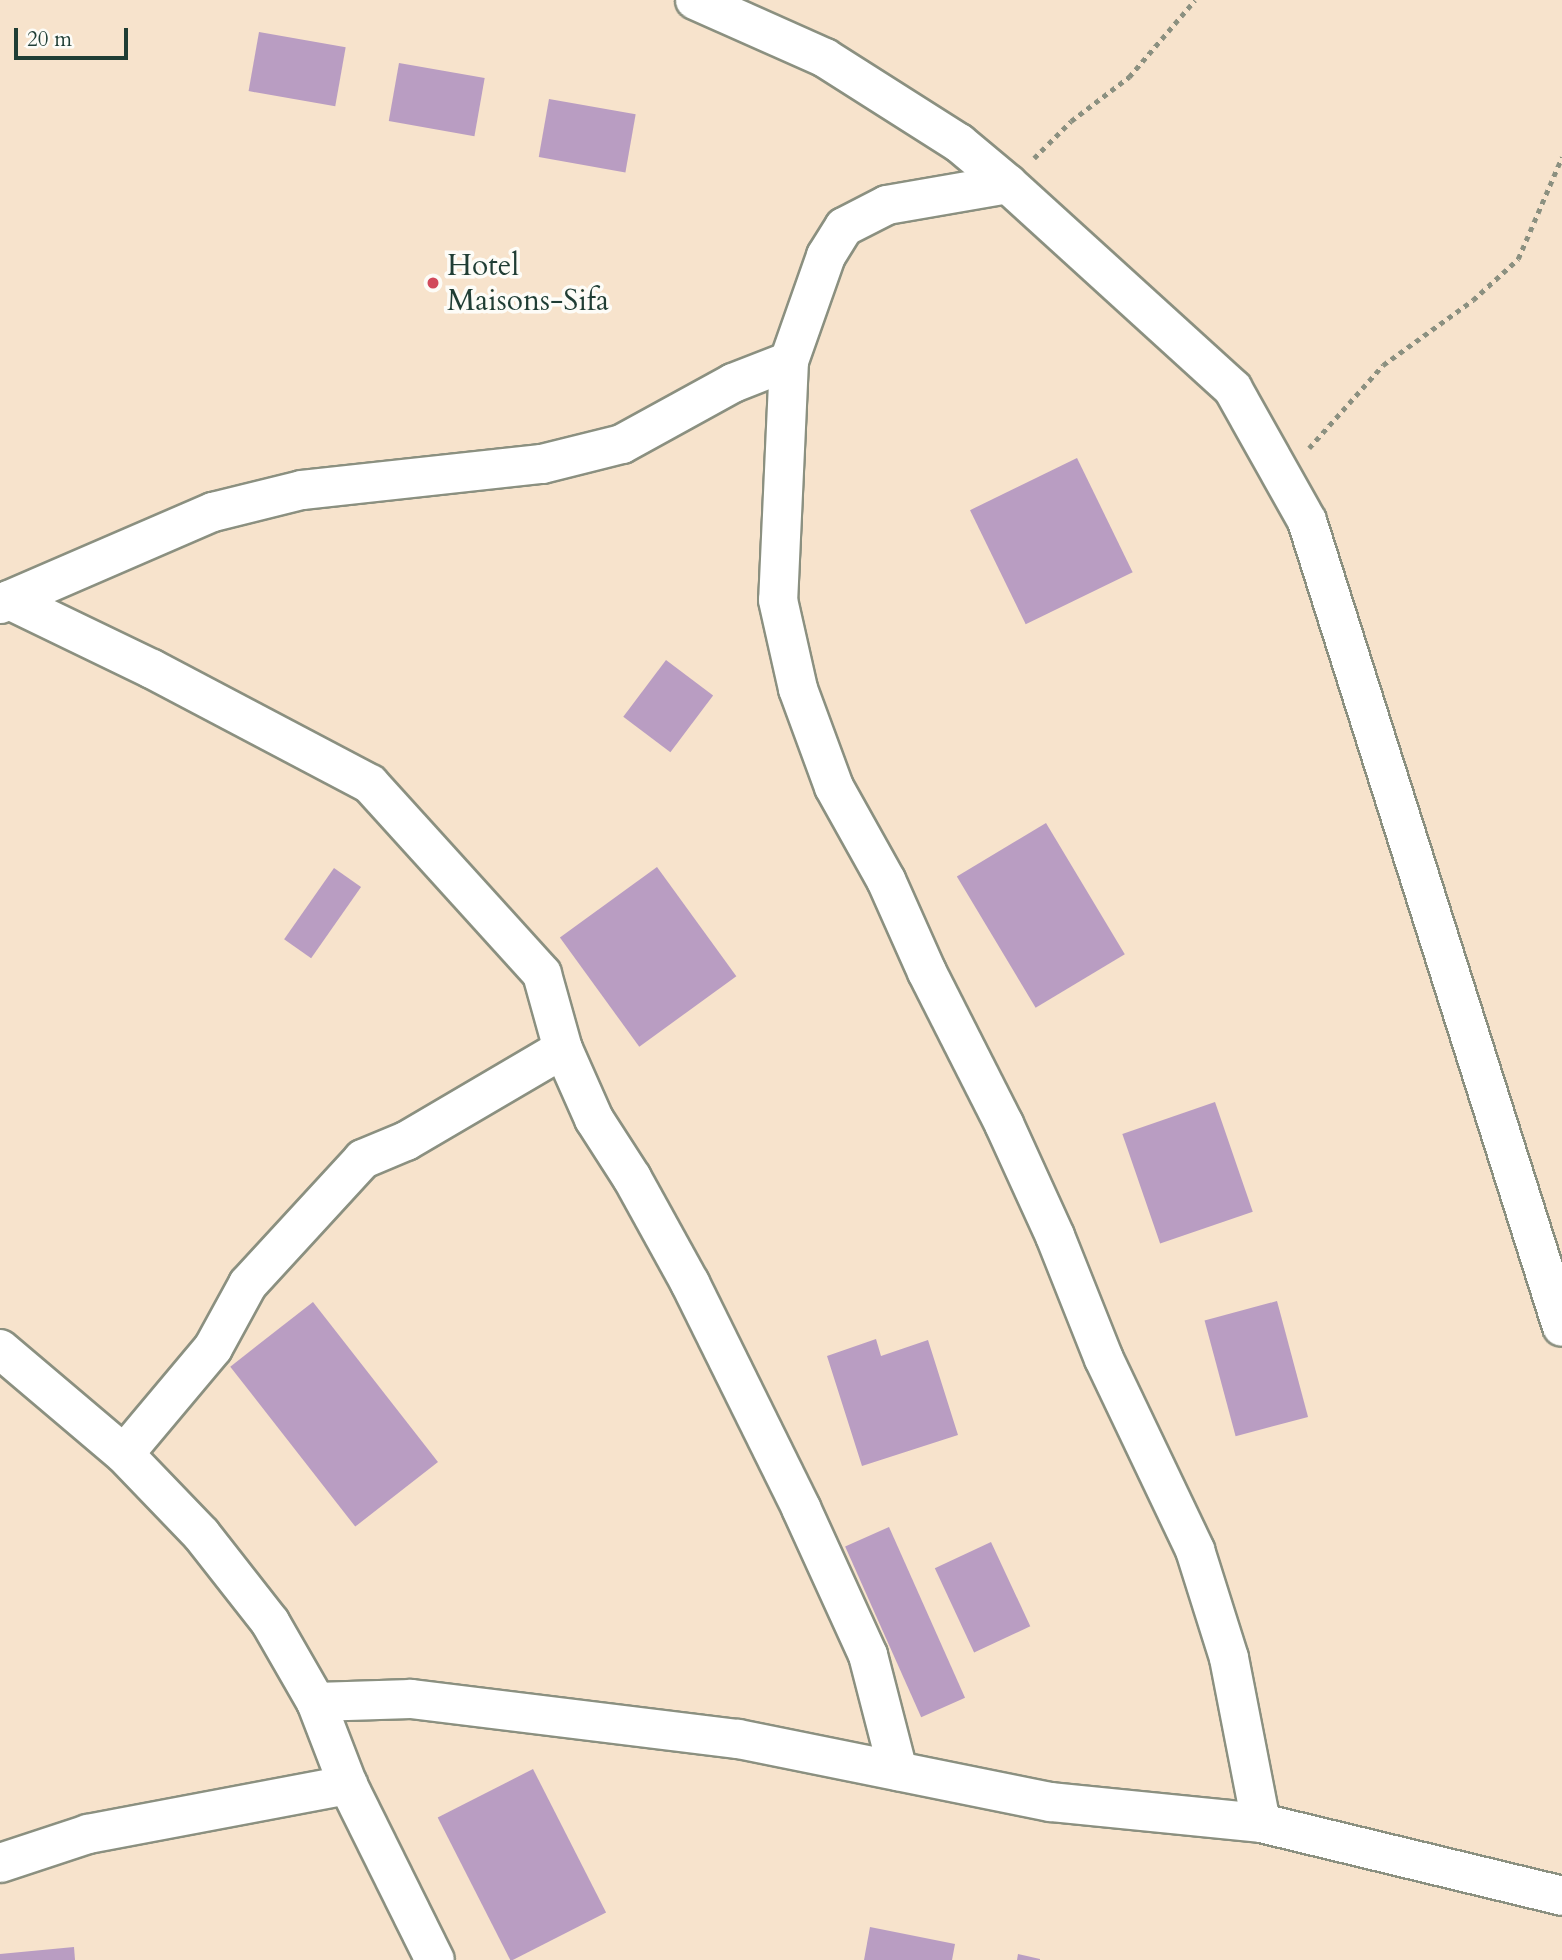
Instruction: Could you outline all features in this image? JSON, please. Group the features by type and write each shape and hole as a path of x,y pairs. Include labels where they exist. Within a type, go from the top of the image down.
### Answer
{"street":[{"path":"695,0 825,58 947,135 1008,184 1233,389 1307,520 1562,1327"},
{"path":"1008,184 887,205 844,227 826,256 789,361 778,600 798,689 834,787 886,880 933,984 1004,1124 1055,1236 1104,1359 1195,1550 1229,1658 1261,1823"},
{"path":"5,602 213,512 302,490 542,464 622,444 733,383 789,361"},
{"path":"5,602 152,669 370,784 542,974 563,1049 594,1119 632,1178 690,1283 801,1508 868,1655 898,1771"},
{"path":"124,1454 213,1348 248,1284 363,1159 406,1141 563,1049"},
{"path":"0,1349 124,1454 201,1534 261,1611 316,1702 348,1785 435,1960"},
{"path":"316,1702 425,1700 738,1739 1051,1802 1261,1823 1562,1896"},
{"path":"0,1863 88,1834 348,1785"}],"path":[{"path":"1008,184 1072,121 1129,77 1195,0"},
{"path":"1283,478 1382,365 1473,300 1518,259 1562,157"}],"building":[{"path":"259,32 346,47 335,106 249,91"},
{"path":"399,63 485,78 474,136 389,121"},
{"path":"549,99 636,114 625,172 539,157"},
{"path":"1077,458 1133,572 1026,624 970,510"},
{"path":"666,660 713,696 670,752 623,717"},
{"path":"1046,823 1125,954 1036,1008 957,877"},
{"path":"657,867 736,976 639,1047 560,938"},
{"path":"334,868 361,887 311,958 284,939"},
{"path":"1215,1102 1253,1212 1160,1244 1122,1134"},
{"path":"1277,1301 1308,1417 1236,1436 1205,1320"},
{"path":"313,1302 438,1462 355,1527 230,1367"},
{"path":"876,1339 881,1356 928,1340 958,1435 862,1466 827,1356"},
{"path":"889,1527 965,1698 921,1717 845,1547"},
{"path":"991,1542 1030,1626 974,1652 935,1568"},
{"path":"533,1769 606,1912 510,1960 438,1818"},
{"path":"870,1927 955,1944 952,1960 864,1960"},
{"path":"74,1947 75,1960 0,1960 0,1954"},
{"path":"1018,1954 1040,1959 1040,1960 1017,1960"}],"place":[{"name":"Hotel Maisons-Sifa","path":"433,283"}]}
